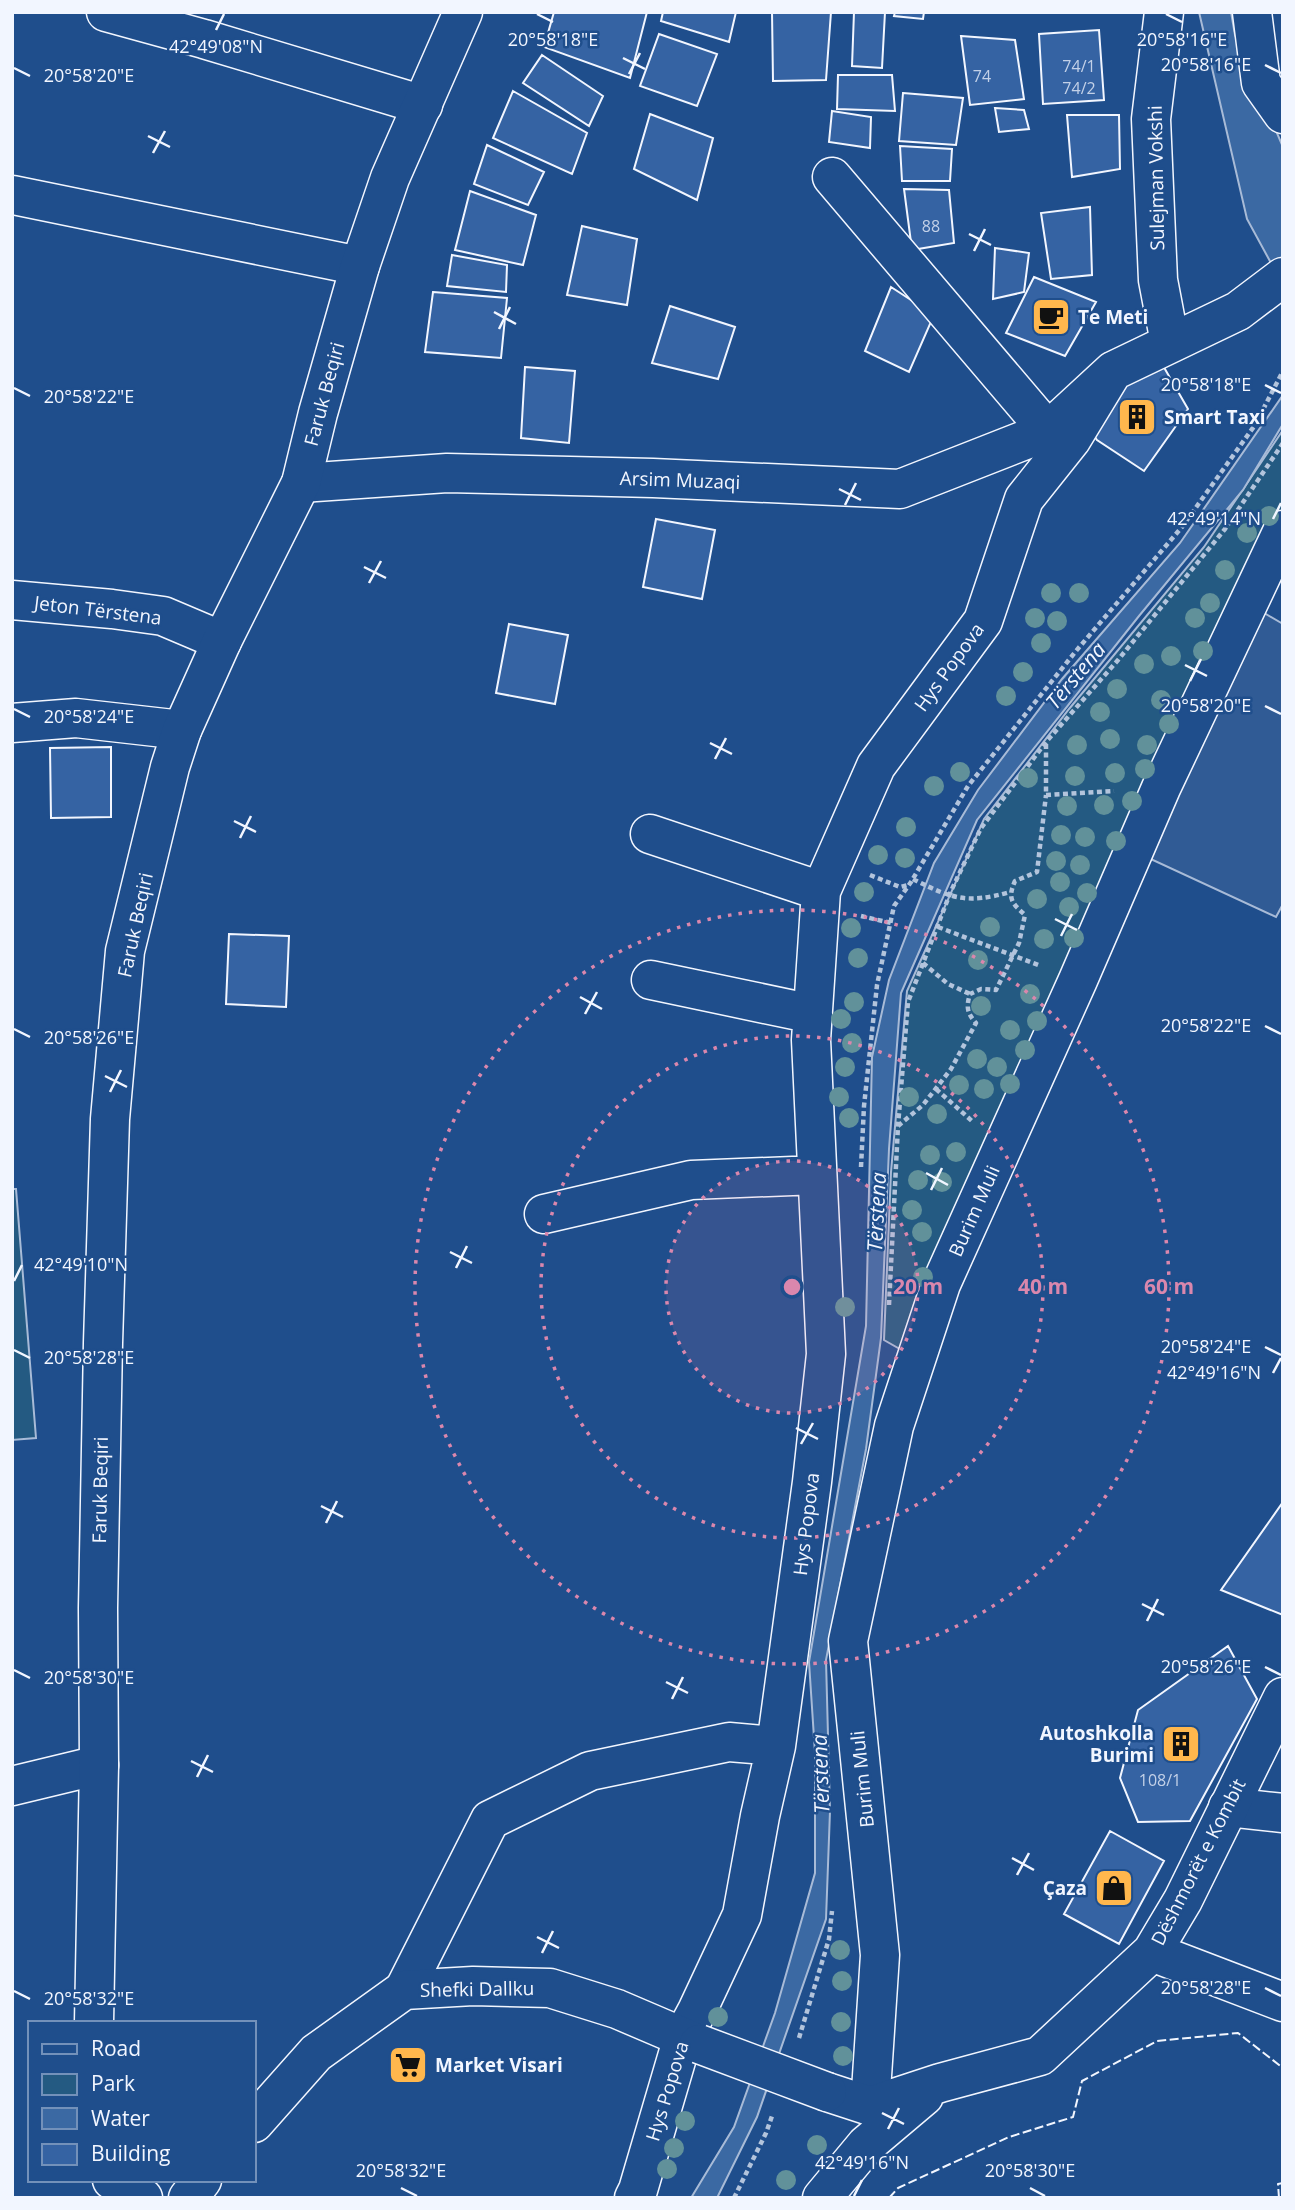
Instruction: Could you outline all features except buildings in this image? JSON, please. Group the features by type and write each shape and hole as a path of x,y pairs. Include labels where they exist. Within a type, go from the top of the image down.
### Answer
{"street":[{"path":"106,12 423,105"},
{"name":"Faruk Beqiri","path":"94,2021 99,1765 98,1608 110,1119 125,951 170,767 182,730 222,641 301,482 360,267 390,178 463,12"},
{"name":"Sulejman Vokshi","path":"1164,12 1151,119 1158,281 1170,343"},
{"path":"1252,12 1261,83 1283,114"},
{"path":"832,177 1048,431"},
{"path":"13,195 360,267"},
{"name":"Arsim Muzaqi","path":"301,482 447,473 653,478 900,489 1048,431 1113,370 1238,311 1283,276"},
{"name":"Hys Popova","path":"634,2198 691,2040 697,2011 741,1915 776,1746 812,1482 826,1354 811,1040 821,891 876,766 983,621 1024,499 1071,440 1113,370"},
{"name":"Burim Muli","path":"870,2106 880,1955 848,1641 891,1439 942,1284 1161,788 1283,530"},
{"name":"Jeton Tërstena","path":"12,600 163,616 222,641"},
{"path":"12,723 76,719 182,730"},
{"path":"650,834 821,891"},
{"path":"651,979 813,1014"},
{"path":"544,1214 691,1180 817,1175"},
{"name":"Dëshmorët e Kombit","path":"822,2198 866,2145 940,2083 1040,2056 1152,1952 1183,1900 1283,1697"},
{"path":"404,1990 489,1820 590,1771 729,1742 776,1746"},
{"path":"12,1786 99,1765"},
{"path":"1228,1807 1283,1813"},
{"path":"1152,1952 1283,2002"},
{"name":"Shefki Dallku","path":"256,2121 316,2053 404,1990 472,1986 550,1988 618,2009 691,2040 870,2106"},
{"path":"870,2106 940,2083"},
{"path":"116,2182 143,2198"}],"path":[{"path":"861,1170 864,1106 877,985 894,906 968,786 1125,592 1182,527 1255,425 1283,371"},
{"path":"898,1126 923,1105 951,1069 976,1023 966,1006 970,995 981,989 996,990 1019,943 1025,915 1013,905 1010,892 1015,881 1037,872 1045,795 1046,741"},
{"path":"1045,795 1161,788"},
{"path":"913,879 949,896 986,899 1010,892"},
{"path":"937,927 1013,956"},
{"path":"923,963 948,984 970,995"}],"green space":[{"path":"1283,430 1283,508 1243,594 914,1357 884,1340 891,1172 907,991 984,819 1069,709 1204,547"},
{"path":"12,1189 16,1189 36,1438 12,1440"}],"shaded area":[{"path":"1259,610 1283,624 1283,904 1276,917 1142,855"}],"water":[{"path":"1199,12 1231,12 1235,35 1283,147 1283,285 1247,219"},
{"name":"Tërstena","path":"1283,395 1283,424 1243,490 977,820 901,993 889,1149 881,1338 866,1449 826,1660 830,1811 826,1919 757,2117 717,2198 691,2198 734,2127 775,2013 815,1873 815,1753 809,1662 866,1326 872,1057 889,980 934,863 978,790 1062,679 1180,543"}],"fence":[{"path":"889,2198 898,2188 1009,2137 1073,2117 1082,2081 1157,2041 1238,2033 1283,2068"},
{"path":"1279,2198 1278,2184 1283,2183"}],"place":[{"name":"Te Meti","path":"1051,317"},
{"name":"Smart Taxi","path":"1137,417"},
{"name":"Autoshkolla Burimi","path":"1181,1744"},
{"name":"Çaza","path":"1114,1888"},
{"name":"Market Visari","path":"408,2065"}]}
